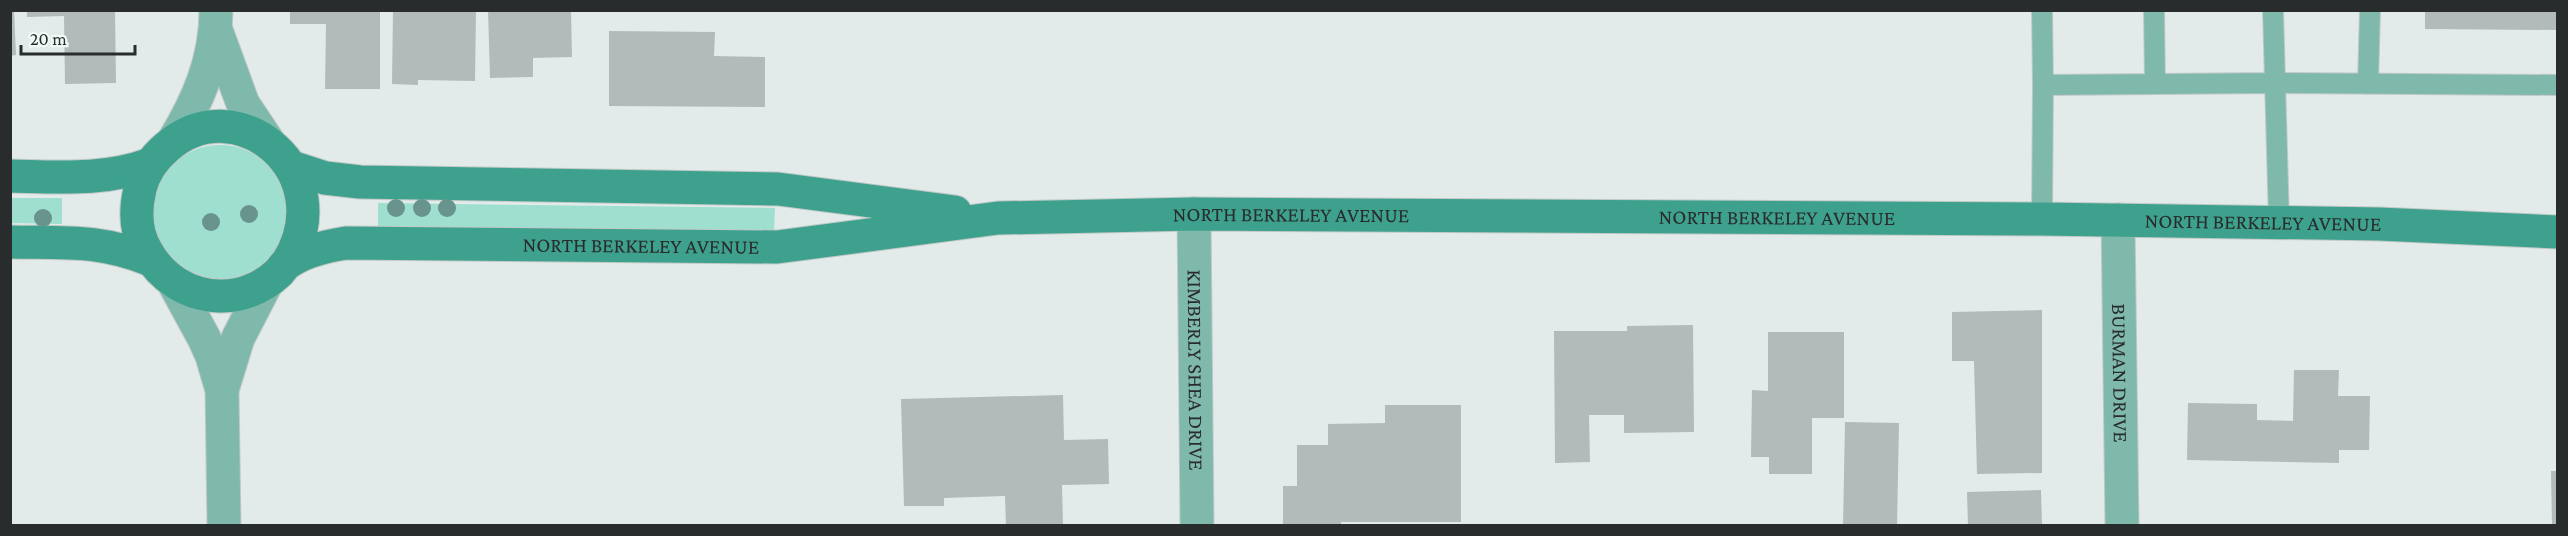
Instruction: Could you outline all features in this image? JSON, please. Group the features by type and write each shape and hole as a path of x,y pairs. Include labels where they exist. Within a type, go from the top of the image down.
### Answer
{"street":[{"path":"216,21 239,97 269,144 291,167 301,191 304,216 299,241 238,338 222,390"},
{"path":"216,21 209,70 201,92 142,182 137,202 137,222 141,242 151,260 174,283 204,338 222,390 224,525"},
{"path":"10,176 97,177 130,172 196,131 221,128 246,132 269,144"},
{"name":"NORTH BERKELEY AVENUE","path":"291,167 326,178 360,182 778,189 998,218"},
{"name":"NORTH BERKELEY AVENUE","path":"277,273 311,251 346,243 777,247 998,218 1194,214 2118,220 2558,232"},
{"name":"KIMBERLY SHEA DRIVE","path":"1194,214 1197,525"},
{"name":"BURMAN DRIVE","path":"2118,220 2122,525"},
{"path":"10,242 114,246 151,260"},
{"path":"174,283 204,295 221,296 252,290 277,273"}],"lane":[{"path":"2042,10 2042,219"},
{"path":"2154,10 2156,84"},
{"path":"2273,10 2278,223"},
{"path":"2368,84 2370,10"},
{"path":"2043,85 2274,83 2558,85"}],"green space":[{"path":"220,145 246,150 258,156 268,165 277,175 283,187 288,213 283,239 277,251 268,261 258,270 246,276 220,281 194,276 182,270 172,261 163,251 157,239 152,213 157,187 163,175 172,165 182,156 194,150"},
{"path":"11,198 62,198 62,224 11,223"},
{"path":"378,203 775,208 774,232 378,228"}],"building":[{"path":"10,10 14,10 16,55 10,56"},
{"path":"27,10 115,10 116,83 65,84 64,16 27,17"},
{"path":"290,10 380,10 380,89 325,89 326,24 290,24"},
{"path":"393,10 476,10 475,81 418,80 418,85 392,84"},
{"path":"488,10 571,10 572,57 533,58 533,77 490,78"},
{"path":"2425,10 2558,10 2558,30 2425,29"},
{"path":"609,31 715,32 714,56 765,57 765,107 609,106"},
{"path":"2042,310 2042,473 1977,474 1974,361 1952,361 1952,312"},
{"path":"1693,325 1694,432 1624,433 1624,415 1589,415 1590,462 1555,463 1554,331 1627,331 1627,326"},
{"path":"1768,332 1844,332 1844,418 1812,418 1812,474 1769,474 1769,457 1751,457 1752,390 1768,391"},
{"path":"2294,370 2339,370 2338,396 2370,396 2369,450 2339,450 2339,463 2187,460 2188,403 2257,404 2257,420 2293,421"},
{"path":"1063,395 1064,440 1108,439 1109,484 1062,485 1063,526 1006,526 1005,496 944,498 944,506 904,506 901,399"},
{"path":"1385,405 1461,405 1461,522 1341,522 1341,526 1283,526 1283,486 1297,486 1297,445 1328,445 1328,424 1385,423"},
{"path":"1845,422 1899,423 1897,526 1843,526"},
{"path":"2551,471 2558,471 2558,526 2552,526"},
{"path":"2041,490 2042,526 1968,526 1967,492"}]}
